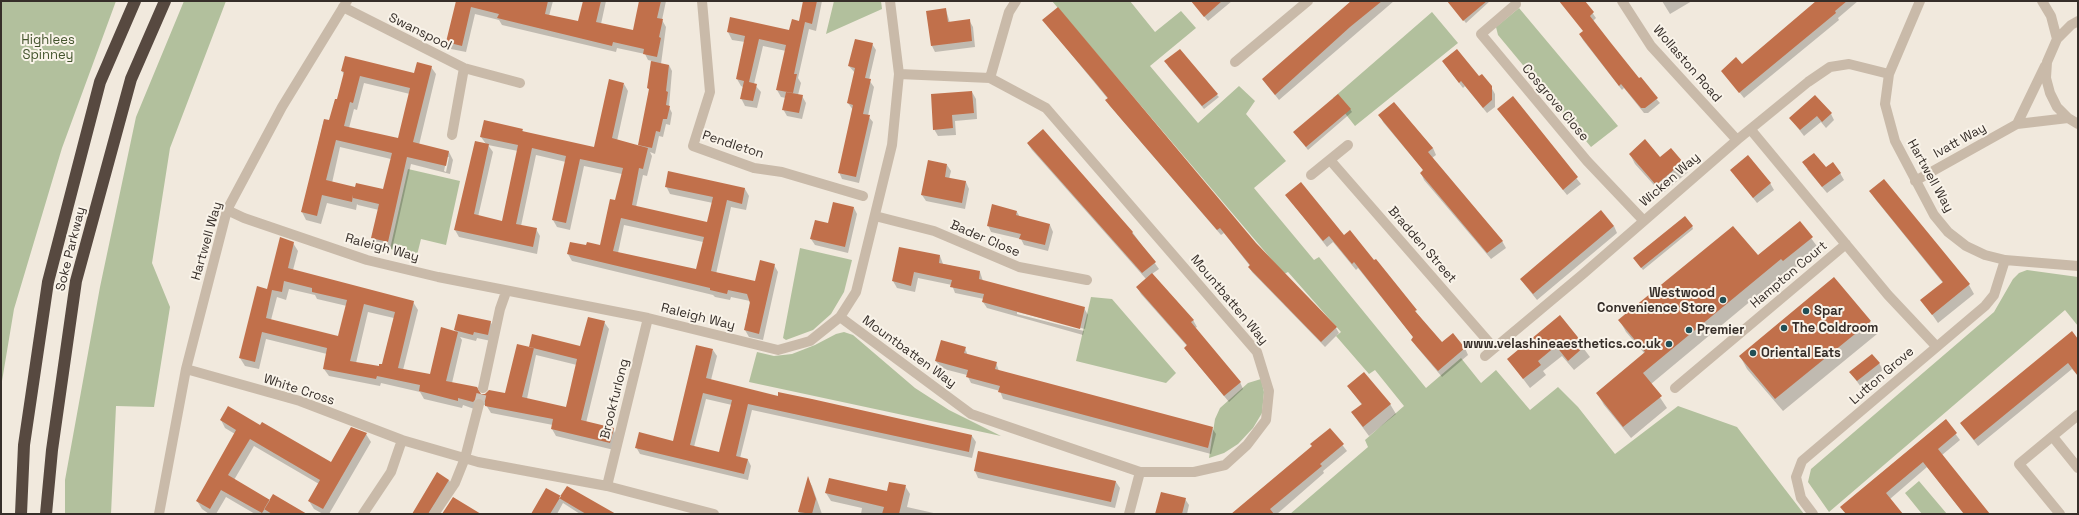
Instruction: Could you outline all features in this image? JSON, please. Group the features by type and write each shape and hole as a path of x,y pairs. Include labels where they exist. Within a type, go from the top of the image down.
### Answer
{"highway":[{"name":"Soke Parkway","path":"21,514 24,445 48,282 100,82 135,1"},
{"name":"Soke Parkway","path":"46,514 52,450 76,281 131,79 165,1"}],"street":[{"name":"Pendleton","path":"702,1 710,92 692,146 754,168 782,172 863,196"},
{"name":"Raleigh Way","path":"227,210 244,218 367,260 506,292 648,318 778,350 810,340 840,317 856,292 892,145 899,74 890,1"},
{"path":"990,78 1009,12 1016,1"},
{"path":"1235,62 1308,1"},
{"name":"Wollaston Road","path":"1622,1 1651,46 1737,140"},
{"name":"Hartwell Way","path":"1920,1 1889,74 1886,104 1895,141 1934,215 1948,232 1966,246 1985,255 2005,260 2078,266"},
{"path":"2042,1 2051,16 2057,39"},
{"name":"Hartwell Way","path":"159,514 186,369 227,210 282,107 345,4"},
{"name":"Swanspool","path":"345,4 464,68 520,83"},
{"name":"Cosgrove Close","path":"1516,4 1482,34 1587,161 1643,220"},
{"path":"2017,124 2057,39 2071,25 2078,22"},
{"path":"2047,62 2046,78 2050,93 2057,107 2068,118 2078,124"},
{"name":"Wicken Way","path":"1485,356 1583,274 1643,220 1737,140 1808,82 1830,67 1849,64 1889,74"},
{"path":"452,135 464,68"},
{"name":"Mountbatten Way","path":"840,317 971,414 1140,472 1194,472 1225,465 1247,446 1266,420 1269,391 1257,352 1046,108 990,78 899,74"},
{"name":"Ivatt Way","path":"1915,181 2017,124 2068,118"},
{"name":"Hampton Court","path":"1751,130 1907,317 1936,346"},
{"path":"1311,175 1348,145"},
{"name":"Bradden Street","path":"1330,160 1494,348"},
{"name":"Bader Close","path":"875,216 934,231 1019,267 1087,280"},
{"name":"Hampton Court","path":"1675,388 1846,244"},
{"name":"Lutton Grove","path":"1813,514 1801,498 1796,477 1802,461 1985,306 1994,295 2005,260"},
{"path":"483,388 500,309 506,292"},
{"name":"Brookfurlong","path":"607,486 648,318"},
{"name":"White Cross","path":"186,369 300,401 402,440 478,462 607,486"},
{"path":"434,514 455,483 465,458 479,404"},
{"path":"2060,514 2019,464 2078,415"},
{"path":"2053,437 2078,468"},
{"path":"363,514 390,472 402,440"},
{"path":"1129,514 1140,472"},
{"path":"607,486 714,514"}],"green space":[{"name":"Highlees Spinney","path":"1,1 116,1 62,148 14,309 1,387"},
{"path":"184,1 226,1 170,148 152,263 170,307 154,407 116,406 111,514 65,514 65,480 100,287 136,117"},
{"path":"834,1 881,1 882,9 826,34"},
{"path":"1052,1 1130,1 1155,32 1181,11 1196,28 1150,66 1198,123 1239,86 1255,101 1246,114 1286,161 1254,188 1314,260 1319,257 1426,388 1461,358 1481,383 1496,370 1530,410 1558,387 1578,407 1615,454 1678,406 1737,427 1804,514 1290,514 1368,447 1365,440 1404,406 1375,370 1369,374 1336,336 1341,332 1288,272 1284,274"},
{"path":"1519,8 1618,126 1591,147 1498,35 1496,27"},
{"path":"1432,12 1458,43 1355,126 1333,98"},
{"path":"408,169 460,181 446,245 421,239 417,255 390,249"},
{"path":"800,248 852,260 844,292 831,314 813,330 786,340 783,338"},
{"path":"2027,270 2078,277 2078,326 2065,310 1829,512 1808,482 1811,469 1994,312 2013,279 2019,273"},
{"path":"1091,297 1112,299 1176,373 1166,383 1076,361"},
{"path":"844,332 853,335 915,388 949,410 1001,436 749,382 757,352 774,356 792,354 815,345 836,334"},
{"path":"1261,379 1264,392 1262,413 1253,428 1238,444 1224,453 1209,458 1215,419 1220,408 1248,383"},
{"path":"1919,481 1947,514 1922,514 1905,493"}],"building":[{"path":"456,1 548,1 545,14 578,21 583,1 601,1 596,22 633,30 639,1 661,1 657,18 663,19 657,57 643,54 644,49 613,42 612,46 497,18 499,14 471,7 462,46 446,42"},
{"path":"803,1 817,1 812,24 805,22 794,74 797,74 793,93 776,90 786,45 759,39 749,82 757,84 753,101 740,99 744,81 736,79 745,36 727,32 730,17 789,30 792,19 799,21"},
{"path":"1191,1 1222,1 1204,17"},
{"path":"1351,1 1382,1 1350,27 1275,95 1262,79"},
{"path":"1447,1 1487,1 1463,21"},
{"path":"1559,1 1585,1 1594,12 1590,16 1639,78 1641,77 1658,98 1645,108 1641,108 1621,84 1619,86 1579,34 1583,31"},
{"path":"1816,1 1847,1 1835,11 1836,13 1739,93 1721,71 1736,57 1742,64"},
{"path":"1058,7 1256,243 1337,327 1321,342 1248,267 1250,265 1220,228 1217,230 1122,120 1105,100 1108,98 1042,20"},
{"path":"946,8 948,22 970,19 972,41 931,46 926,11"},
{"path":"855,39 873,43 865,78 871,79 863,114 870,115 856,177 838,173 853,105 847,103 855,68 848,66"},
{"path":"1180,49 1218,94 1202,106 1164,61"},
{"path":"1457,49 1479,76 1482,74 1492,86 1492,100 1483,108 1461,81 1459,83 1442,61"},
{"path":"345,56 414,73 417,62 432,66 413,142 449,151 446,166 407,157 388,242 371,238 379,204 353,198 353,195 352,202 322,195 317,216 301,212 324,119 329,120 335,99 337,99 344,72 341,71","holes":["360,76 410,88 398,138 344,126 350,102 353,103","336,140 392,153 383,189 356,183 355,187 326,180"]},
{"path":"651,61 669,65 666,105 670,106 667,119 663,119 660,132 656,131 652,148 638,145 649,89 647,88"},
{"path":"609,79 624,83 612,138 648,148 643,169 639,168 632,205 707,222 713,197 665,187 668,171 745,188 742,204 727,200 711,271 755,281 760,260 775,264 759,334 744,330 750,303 747,294 728,290 727,294 710,290 710,288 567,254 570,242 586,245 587,242 600,245 610,199 615,200 623,168 580,159 566,223 552,220 566,156 532,148 516,224 537,228 533,247 454,230 475,141 489,144 474,214 502,221 518,145 480,137 484,120 523,129 522,131 594,147","holes":["621,218 704,237 696,269 613,251"]},
{"path":"972,91 974,113 952,115 953,128 933,130 931,94"},
{"path":"786,92 803,95 799,113 782,110"},
{"path":"1338,94 1351,109 1306,147 1293,132"},
{"path":"1815,95 1832,113 1822,122 1817,116 1800,130 1789,118"},
{"path":"1513,96 1578,177 1563,190 1497,109"},
{"path":"1394,102 1433,148 1428,152 1503,241 1487,253 1420,173 1423,170 1378,115"},
{"path":"1043,129 1133,232 1132,233 1156,262 1142,273 1027,143"},
{"path":"1645,139 1660,157 1671,148 1683,162 1656,185 1629,154"},
{"path":"1814,153 1826,167 1833,162 1841,173 1822,187 1802,162"},
{"path":"1748,155 1771,183 1753,198 1730,170"},
{"path":"928,160 947,164 945,177 966,181 962,203 921,195"},
{"path":"1884,179 1970,284 1932,315 1920,300 1943,282 1869,191"},
{"path":"1301,182 1344,235 1350,230 1374,260 1376,259 1417,310 1415,311 1442,342 1453,333 1465,348 1438,371 1411,340 1413,337 1354,262 1352,264 1329,236 1323,241 1285,195"},
{"path":"833,202 854,207 845,247 810,239 815,220 828,223"},
{"path":"992,204 1017,211 1016,215 1050,224 1045,245 1019,239 1021,234 987,226"},
{"path":"1601,210 1614,226 1533,294 1520,279"},
{"path":"1685,216 1693,226 1641,268 1633,258"},
{"path":"1800,221 1813,237 1783,261 1781,259 1643,373 1662,396 1623,427 1596,393 1645,352 1618,320 1733,226 1758,255"},
{"path":"280,237 294,242 288,268 414,301 398,368 430,374 441,327 458,332 446,381 477,387 481,394 485,394 489,390 505,393 517,344 529,347 532,334 580,346 588,317 605,321 581,420 614,428 610,443 551,429 553,419 485,406 485,402 481,398 477,398 473,402 458,398 458,401 419,391 420,385 377,376 376,379 323,369 327,348 262,332 255,362 239,358 257,286 267,289","holes":["284,281 312,288 312,292 347,300 338,336 266,318 272,290 282,292","364,304 395,312 382,364 379,364 379,366 350,361","534,348 577,359 566,407 522,397"]},
{"path":"899,247 940,255 939,263 980,271 979,279 1085,307 1080,329 982,302 984,294 950,287 952,280 914,272 911,286 892,281"},
{"path":"1152,273 1194,320 1191,322 1241,382 1224,396 1184,348 1187,345 1136,287"},
{"path":"1834,277 1871,321 1775,399 1739,356"},
{"path":"458,314 491,321 488,335 474,332 473,335 454,330"},
{"path":"1560,315 1585,346 1568,361 1556,346 1538,361 1541,365 1523,379 1507,359"},
{"path":"2072,331 2078,339 2078,376 2068,363 1974,440 1960,423"},
{"path":"941,340 966,347 964,353 997,362 995,369 1213,427 1208,448 998,392 1000,386 966,377 968,370 935,361"},
{"path":"696,345 713,349 706,378 778,396 778,392 972,435 969,452 748,404 736,456 748,459 744,474 635,448 639,432 673,441","holes":["703,393 732,400 719,452 690,445"]},
{"path":"1872,354 1880,363 1857,381 1849,372"},
{"path":"1364,372 1391,404 1363,427 1351,412 1362,404 1347,386"},
{"path":"228,406 260,425 262,422 331,462 351,427 367,433 323,509 308,501 320,480 250,439 228,475 270,500 262,513 221,490 210,509 196,501 236,430 220,420"},
{"path":"1946,419 1957,433 1938,449 1990,514 1964,514 1923,462 1886,493 1903,514 1846,514 1840,507"},
{"path":"1330,428 1344,444 1320,464 1322,466 1270,509 1274,514 1231,514 1312,446 1310,444"},
{"path":"978,451 1116,481 1111,502 974,471"},
{"path":"437,472 449,480 428,514 412,514"},
{"path":"808,476 816,499 812,514 798,512"},
{"path":"829,478 887,491 889,482 906,485 899,514 882,514 884,507 825,493"},
{"path":"567,486 616,514 586,514 559,498"},
{"path":"546,488 561,496 550,514 531,514"},
{"path":"1161,492 1186,498 1182,514 1155,514"},
{"path":"273,494 307,514 272,514 264,509"},
{"path":"453,497 481,514 442,514"}],"tunnel":[{"path":"479,404 483,388"}],"place":[{"name":"Westwood Convenience Store","path":"1723,300"},
{"name":"Spar","path":"1806,311"},
{"name":"The Coldroom","path":"1784,328"},
{"name":"Premier","path":"1689,330"},
{"name":"www.velashineaesthetics.co.uk","path":"1669,344"},
{"name":"Oriental Eats","path":"1753,353"}]}
